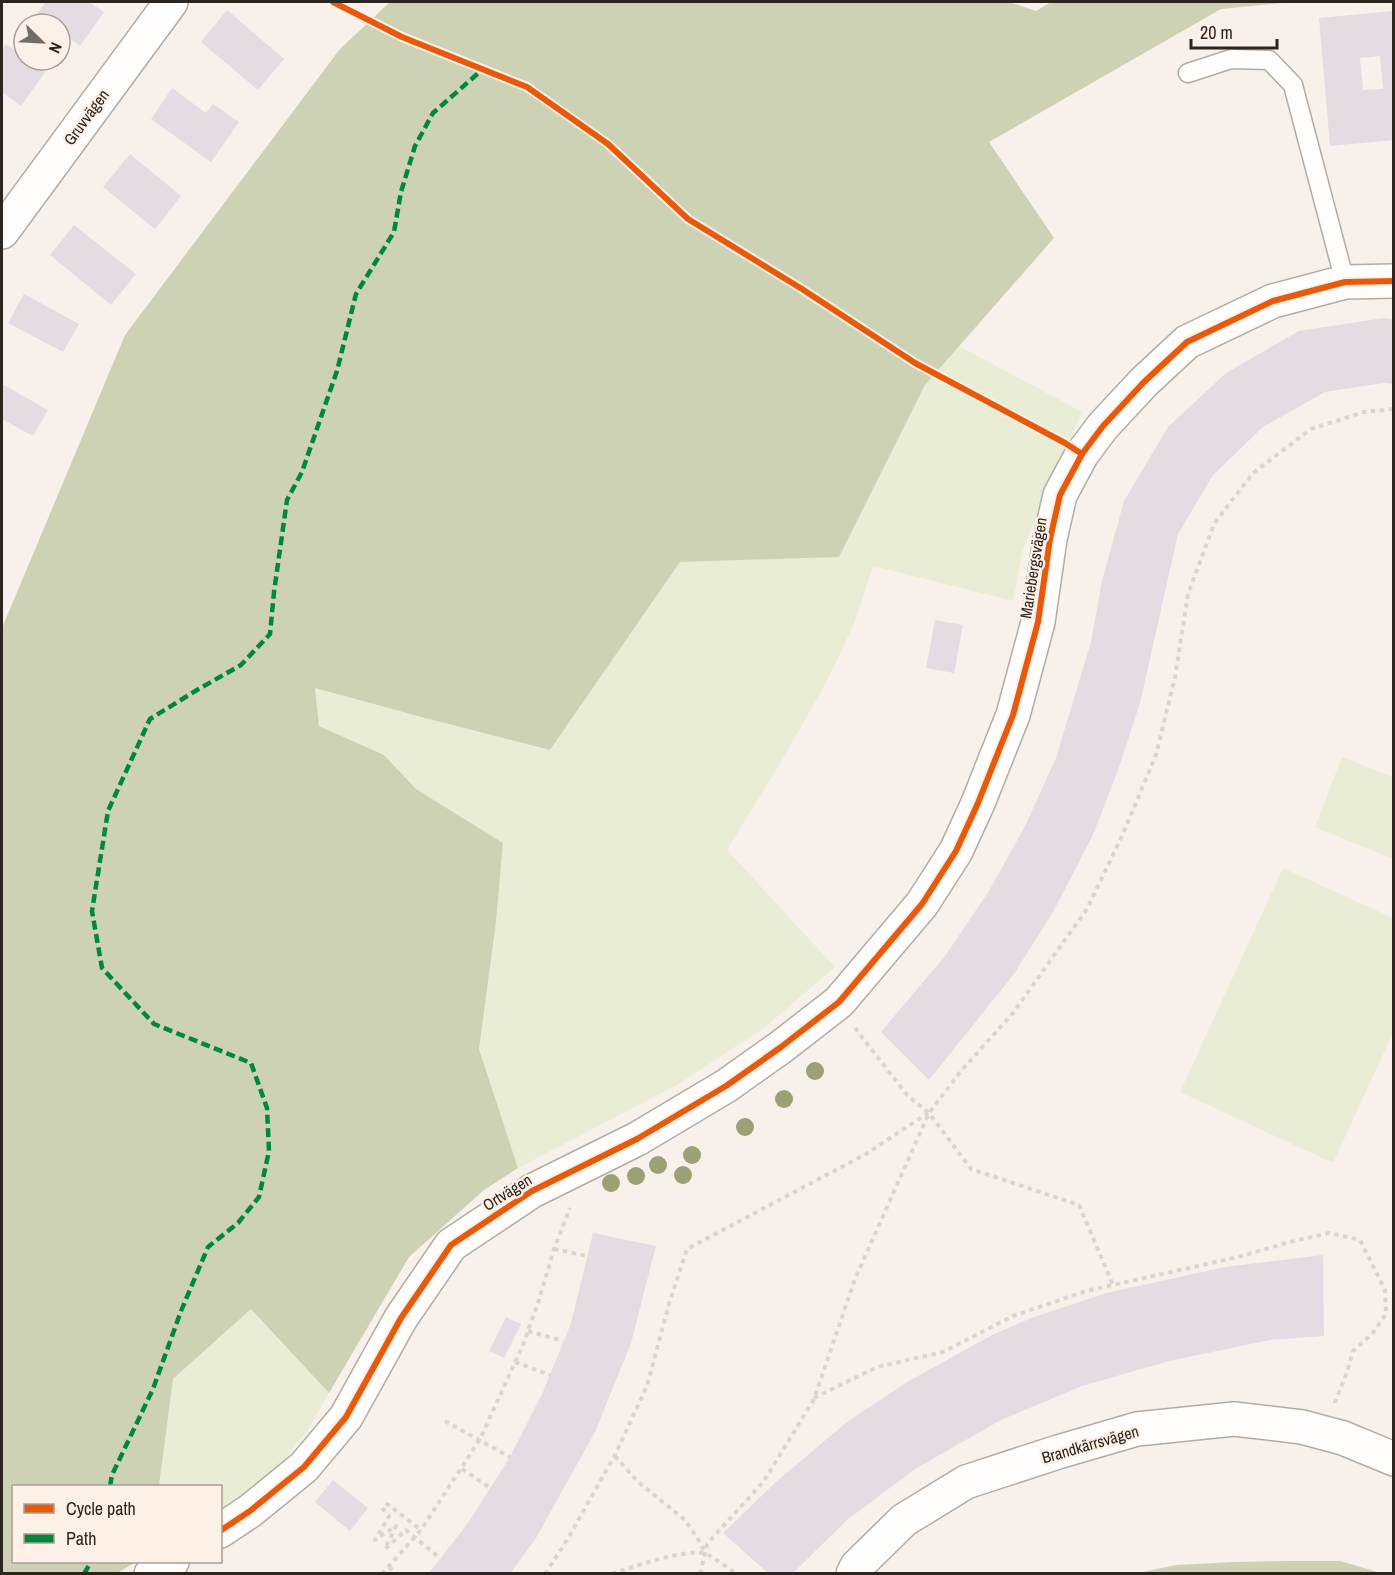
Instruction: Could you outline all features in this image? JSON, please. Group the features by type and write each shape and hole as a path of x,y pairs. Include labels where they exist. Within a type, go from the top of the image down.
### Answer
{"street":[{"name":"Gruvvägen","path":"2,232 171,2"},
{"name":"Mariebergsvägen","path":"881,952 922,904 956,851 978,803 1013,715 1038,622 1050,538 1060,495 1083,454 1103,426 1144,382 1187,342 1273,301 1345,282 1394,281"},
{"name":"Ortvägen","path":"222,1530 250,1511 304,1467 346,1418 400,1318 451,1245 532,1191 636,1139 726,1086 839,1002 881,952"},
{"name":"Brandkärrsvägen","path":"853,1574 857,1566 904,1520 966,1482 1137,1429 1234,1419 1302,1426 1343,1438 1394,1459"},
{"path":"151,1574 170,1563"}],"lane":[{"path":"1188,73 1231,59 1269,60 1293,86 1345,282"}],"path":[{"path":"700,1574 707,1544 764,1481 814,1399 855,1279 929,1113 961,1071 1013,1013 1087,909 1122,836 1156,755 1175,676 1188,594 1215,524 1253,473 1311,429 1364,412 1394,409"},
{"path":"839,1002 847,1019 907,1095 929,1113 971,1169 1079,1205 1113,1285"},
{"path":"545,1574 615,1455 646,1386 687,1249 866,1154 929,1113"},
{"path":"382,1574 421,1530 480,1439 528,1331 554,1249 585,1165"},
{"path":"814,1399 877,1367 944,1352 1013,1316 1086,1291 1238,1257 1329,1233 1360,1240 1385,1290 1386,1314 1372,1334 1353,1351 1335,1402 1343,1438"},
{"path":"554,1249 587,1256"},
{"path":"528,1331 563,1341"},
{"path":"515,1362 550,1375"},
{"path":"445,1421 510,1457"},
{"path":"615,1455 637,1481 685,1520 705,1553 737,1574"},
{"path":"462,1469 490,1488"},
{"path":"386,1503 421,1530"},
{"path":"382,1508 389,1516 375,1540 396,1526 385,1549 406,1530 440,1558"},
{"path":"612,1574 636,1565 684,1554 705,1553"},
{"path":"389,1567 396,1574"}],"green space":[{"path":"390,2 1009,2 1036,11 1051,2 1292,2 1221,9 989,142 1054,238 925,385 839,557 680,562 550,750 315,688 319,726 384,755 416,789 503,843 496,922 479,1049 518,1168 484,1190 409,1257 329,1393 251,1309 173,1379 159,1485 12,1485 12,1563 134,1563 117,1573 2,1573 2,628 125,335 340,49"},
{"path":"959,346 1082,412 1023,549 1013,601 873,566 854,624 825,685 727,850 835,967 764,1028 677,1085 518,1168 479,1049 496,922 503,843 416,789 384,755 319,726 315,688 550,750 680,562 839,557 925,385"},
{"path":"1342,757 1393,777 1393,859 1315,827"},
{"path":"1283,868 1393,918 1393,1033 1333,1163 1180,1092"},
{"path":"251,1309 329,1393 307,1431 273,1475 222,1517 222,1485 159,1485 173,1379"},
{"path":"1340,1561 1381,1573 1138,1573 1176,1565"}],"building":[{"path":"46,2 89,2 104,12 80,46 72,40 72,12 38,12"},
{"path":"227,10 284,59 258,90 201,42"},
{"path":"1394,11 1394,140 1330,146 1319,18","holes":["1380,56 1383,89 1363,90 1360,58"]},
{"path":"6,44 12,48 12,72 45,72 21,106 2,92 2,50"},
{"path":"172,88 206,113 213,104 239,122 211,162 151,119"},
{"path":"130,154 181,196 155,229 103,187"},
{"path":"74,225 136,274 111,305 50,255"},
{"path":"24,294 79,324 63,352 8,323"},
{"path":"1384,318 1394,319 1394,384 1383,383 1325,392 1263,427 1213,475 1178,534 1140,703 1117,773 1092,837 1053,912 1014,974 929,1080 881,1032 945,956 989,891 1025,826 1056,758 1091,642 1102,581 1124,501 1168,427 1226,373 1299,331"},
{"path":"2,384 48,410 33,436 2,419"},
{"path":"935,620 963,625 954,673 926,668"},
{"path":"593,1233 656,1246 631,1343 595,1432 536,1538 510,1574 428,1574 468,1523 510,1457 543,1392 571,1323"},
{"path":"1323,1255 1324,1336 1270,1340 1169,1361 1082,1386 1001,1420 915,1469 847,1520 792,1574 769,1574 723,1533 777,1481 847,1422 909,1381 992,1335 1031,1318 1106,1293 1225,1267"},
{"path":"506,1317 521,1324 504,1358 489,1351"},
{"path":"333,1480 368,1508 350,1531 315,1502"}],"marked path":[{"path":"110,1485 112,1475 153,1389 181,1311 208,1247 238,1223 259,1197 269,1151 267,1108 251,1063 154,1024 102,968 92,911 108,811 150,719 241,665 270,634 287,500 302,472 337,371 356,294 394,232 401,192 415,146 433,113 483,69"},
{"path":"84,1574 90,1563"}],"cycle path":[{"path":"333,2 402,37 527,87 608,144 688,219 802,289 915,363 1082,454"},
{"path":"222,1530 250,1511 304,1467 346,1417 401,1318 451,1245 532,1191 637,1139 726,1086 781,1047 839,1002 922,904 956,851 1013,715 1038,622 1050,539 1060,495 1082,454 1103,426 1144,382 1187,342 1273,301 1345,282 1394,281"}]}
